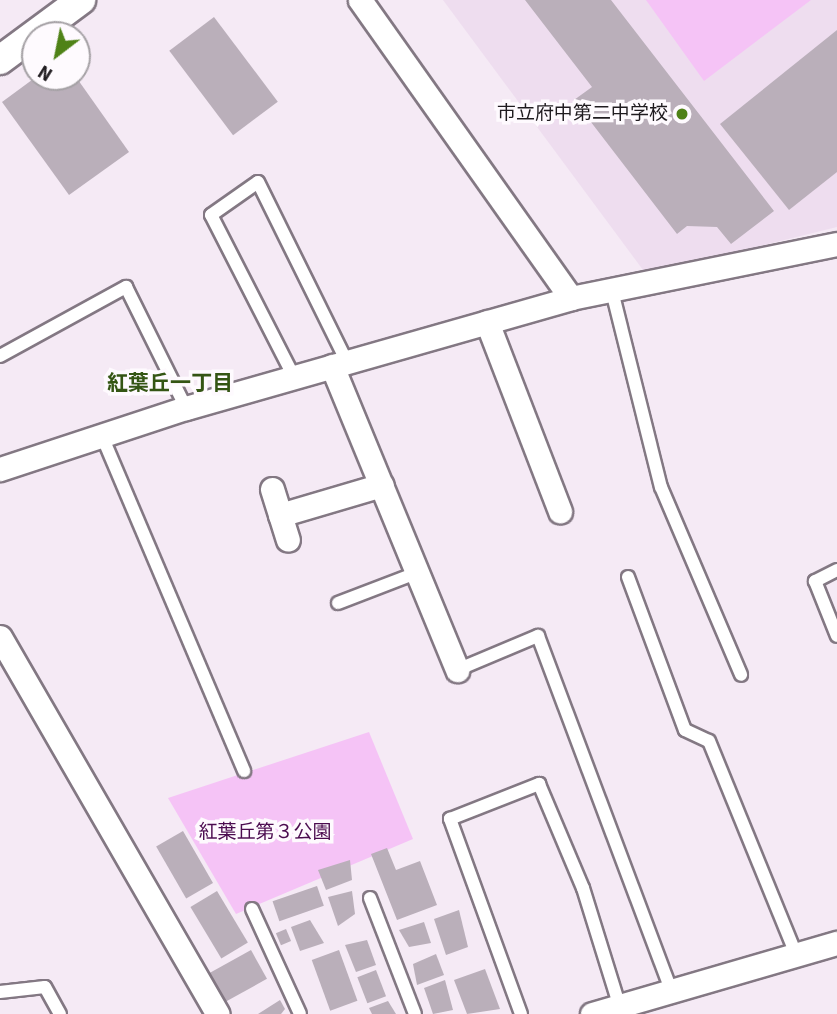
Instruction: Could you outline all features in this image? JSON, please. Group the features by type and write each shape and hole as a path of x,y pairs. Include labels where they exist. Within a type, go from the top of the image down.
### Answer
{"street":[{"path":"3,51 81,0"},
{"path":"360,0 571,298"},
{"path":"0,470 186,408 571,298 837,244"},
{"path":"487,322 560,511"},
{"path":"340,364 382,485 457,670"},
{"path":"280,515 382,485"},
{"path":"272,489 288,540"},
{"path":"0,637 218,1014"},
{"path":"592,1014 837,943"}],"lane":[{"path":"294,377 211,215 258,182 340,364"},
{"path":"0,356 126,287 186,408"},
{"path":"611,291 661,487 741,675"},
{"path":"102,436 244,771"},
{"path":"837,570 815,581 837,636"},
{"path":"338,603 416,573"},
{"path":"628,577 685,730 709,741 796,954"},
{"path":"457,670 538,636 671,989"},
{"path":"521,1014 450,819 539,784 583,888 619,1004"},
{"path":"370,898 415,1014"},
{"path":"252,909 300,1014"},
{"path":"0,992 45,987 60,1014"}],"shaded area":[{"name":"市立府中第二中学校","path":"443,0 837,0 837,227 646,274"}],"green space":[{"path":"646,0 811,0 704,81"},
{"name":"紅葉丘第３公園","path":"369,732 413,839 236,914 168,798"}],"building":[{"path":"525,0 611,0 774,211 731,244 717,227 687,226 677,234 574,100 592,87"},
{"path":"214,17 278,102 233,135 169,51"},
{"path":"837,30 837,172 789,210 720,124"},
{"path":"21,88 21,91 86,91 129,152 69,195 2,102"},
{"path":"183,831 213,883 186,898 156,846"},
{"path":"387,848 396,870 420,861 437,905 397,920 371,854"},
{"path":"350,860 352,880 326,890 318,870"},
{"path":"317,886 324,906 279,921 273,901"},
{"path":"217,891 248,942 221,958 190,907"},
{"path":"352,891 355,914 338,926 328,897"},
{"path":"459,910 468,947 446,955 434,919"},
{"path":"310,920 324,943 300,951 291,927"},
{"path":"424,922 431,943 409,947 399,930"},
{"path":"286,929 291,941 281,945 276,933"},
{"path":"367,940 376,965 356,972 345,945"},
{"path":"251,950 267,979 222,1004 206,975"},
{"path":"339,950 357,1001 330,1011 312,960"},
{"path":"436,954 444,975 417,985 413,964"},
{"path":"485,969 500,1009 467,1014 454,980"},
{"path":"376,970 386,996 367,1003 357,977"},
{"path":"445,980 453,1010 433,1014 424,988"},
{"path":"280,1000 285,1009 281,1014 258,1014"},
{"path":"388,1001 396,1014 372,1014 369,1008"}],"place":[{"name":"市立府中第二中学校","path":"682,114"}],"district":[{"name":"紅葉丘一丁目","path":"170,383"}]}
